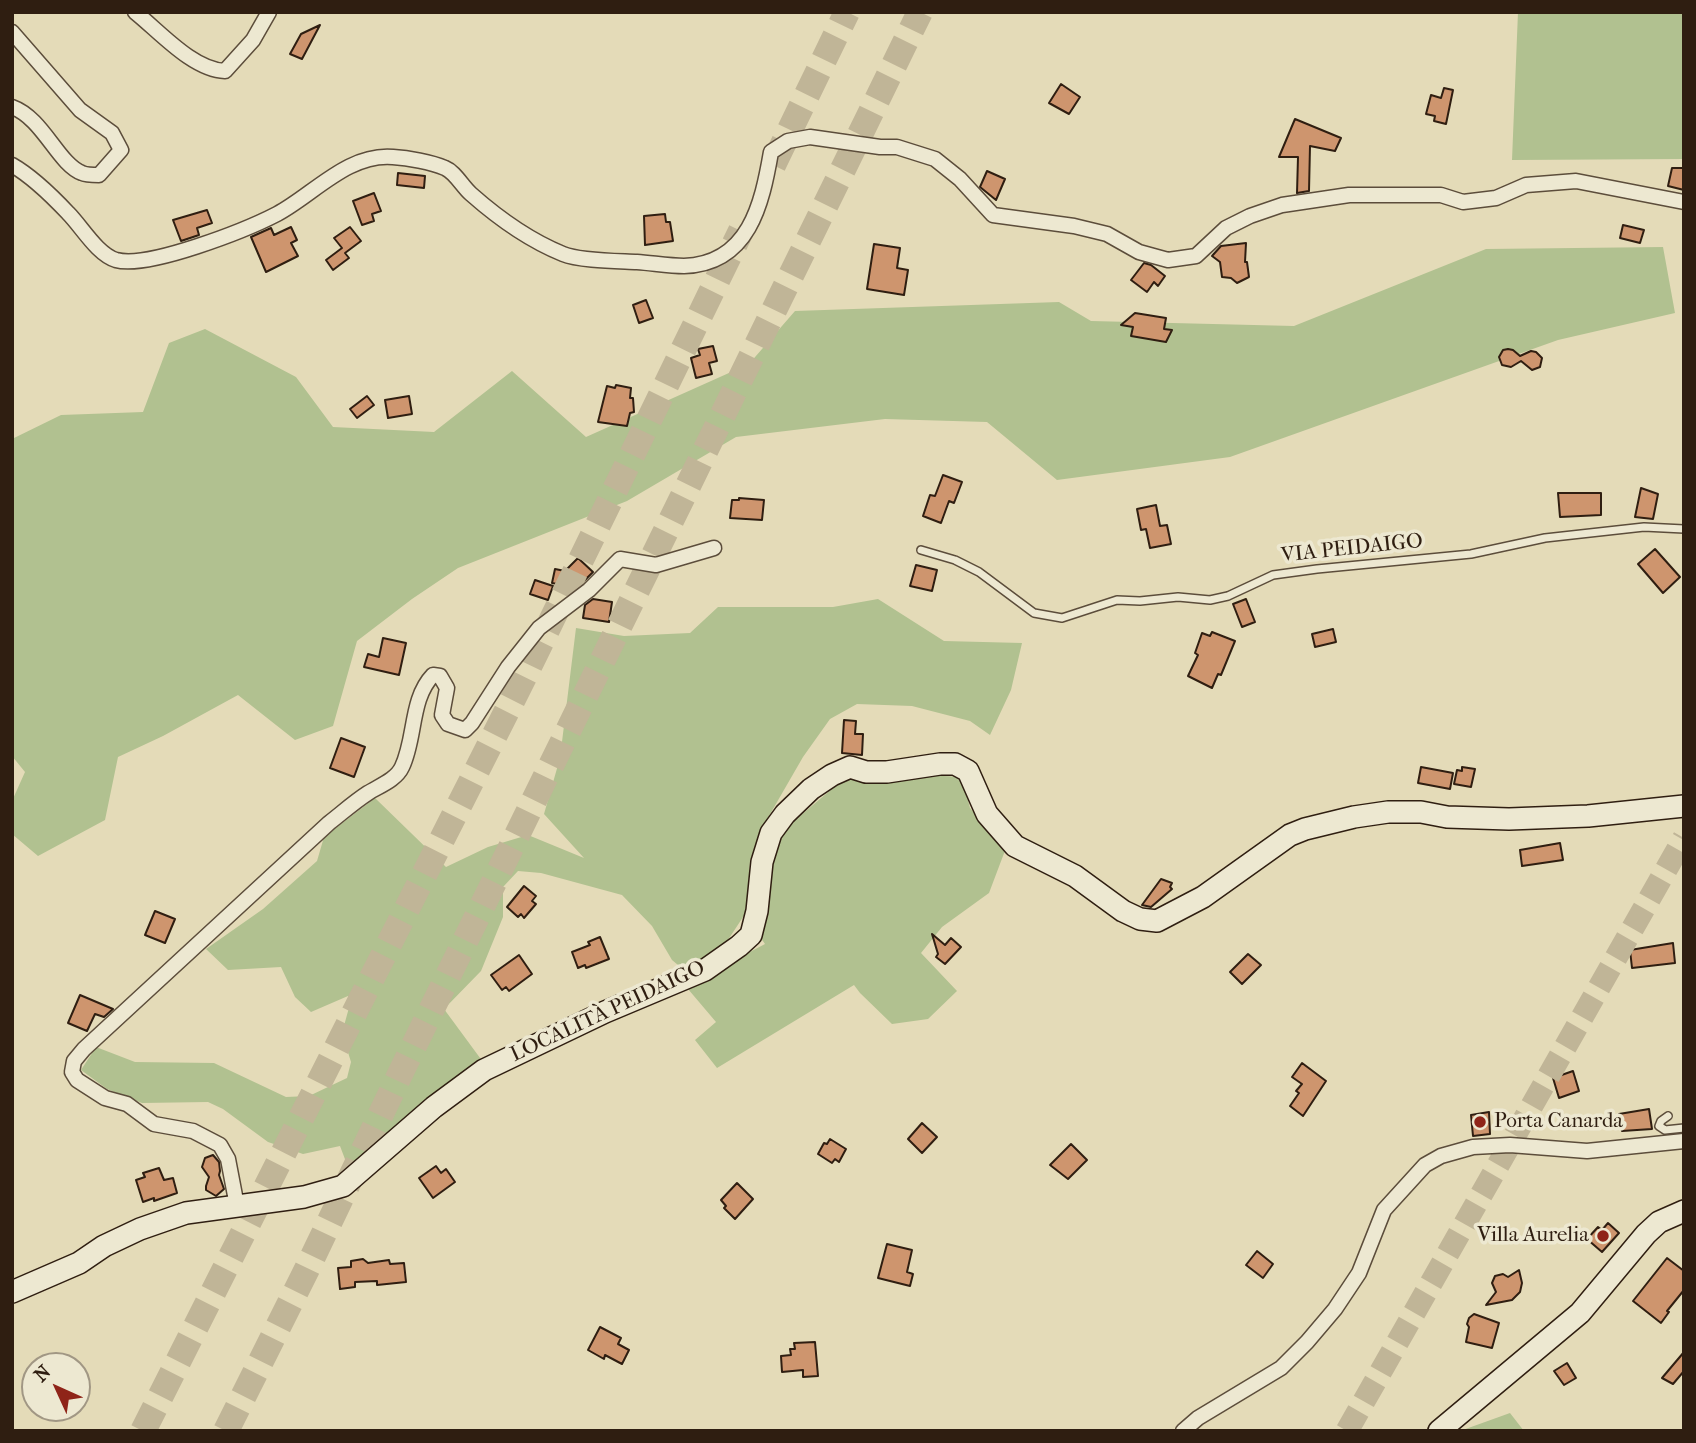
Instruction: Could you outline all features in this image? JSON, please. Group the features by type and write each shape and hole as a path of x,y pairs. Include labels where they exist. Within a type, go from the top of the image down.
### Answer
{"street":[{"path":"135,12 178,49 212,71 225,71 233,63 253,40 270,12"},
{"path":"12,32 80,110 111,132 121,150 99,175 82,173 69,163 23,111 12,107"},
{"path":"12,165 54,199 89,236 101,253 116,260 137,263 166,257 278,214 338,174 365,160 391,156 446,168 471,194 517,228 565,255 686,266 709,261 727,253 745,236 764,192 771,152 788,141 810,137 897,147 935,159 960,179 993,215 1074,226 1107,234 1139,252 1168,260 1196,256 1226,229 1250,216 1282,205 1349,195 1441,195 1463,202 1496,198 1526,185 1576,181 1684,202"},
{"path":"237,1206 228,1159 220,1145 193,1131 154,1124 127,1104 105,1098 77,1080 72,1072 74,1061 329,823 402,769 419,698 425,683 433,675 440,676 447,688 442,715 447,724 465,730 538,628 589,590 620,559 656,565 714,548"},
{"name":"LOCALITÀ PEIDAIGO","path":"12,1292 79,1263 104,1246 140,1229 186,1213 303,1197 343,1186 433,1107 484,1070 605,1012 705,970 751,935 757,911 762,862 771,833 785,814 811,789 850,767 866,772 887,772 955,764 968,771 987,814 1015,846 1075,876 1123,911 1140,919 1157,921 1203,897 1290,835 1306,828 1354,817 1401,811 1447,817 1509,819 1588,816 1684,806"},
{"path":"1183,1431 1198,1418 1281,1367 1307,1342 1335,1309 1359,1273 1384,1210 1409,1180 1433,1160 1473,1147 1510,1144 1587,1151 1684,1141"},
{"path":"1439,1431 1580,1313 1659,1222 1684,1211"}],"lane":[{"name":"VIA PEIDAIGO","path":"921,550 955,560 979,572 1034,613 1062,618 1117,600 1140,601 1178,597 1210,600 1228,596 1273,575 1471,554 1545,538 1644,527 1684,529"},
{"path":"1668,1116 1658,1126 1665,1130 1684,1128"}],"green space":[{"path":"1518,12 1684,12 1684,159 1512,160"},
{"path":"1663,247 1675,313 1558,340 1230,457 1057,480 987,422 885,419 736,437 627,501 458,568 412,599 357,641 333,726 295,740 238,695 118,757 105,820 38,856 12,834 12,801 25,772 12,756 12,439 61,415 143,412 169,343 205,329 296,377 333,427 434,432 512,371 586,437 749,364 795,311 1059,302 1091,321 1294,326 1486,249"},
{"path":"878,599 944,641 1022,643 1011,690 990,735 970,721 912,706 857,704 830,719 803,757 762,828 750,861 747,911 722,949 684,970 672,960 652,926 622,895 541,873 518,871 503,887 503,917 481,971 444,1009 483,1062 351,1175 340,1146 303,1154 268,1142 223,1109 208,1102 142,1103 107,1089 81,1070 96,1047 135,1062 214,1063 286,1097 309,1096 347,1078 351,1062 342,1033 350,1004 348,996 311,1012 295,997 281,967 228,970 206,949 263,909 317,861 324,837 375,798 446,867 488,847 528,835 584,858 544,814 560,758 576,628 624,636 690,633 718,607 833,607"},
{"path":"847,776 962,777 970,808 1006,848 989,893 942,927 921,953 957,991 928,1019 892,1024 854,985 717,1068 695,1040 716,1022 688,989 708,974 765,944 758,934 779,834"},
{"path":"1510,1413 1524,1431 1460,1431"}],"building":[{"path":"320,25 302,59 290,54 301,34"},
{"path":"1061,84 1080,97 1069,114 1049,103"},
{"path":"1444,88 1453,90 1446,124 1434,121 1435,116 1426,114 1431,95 1441,98"},
{"path":"1295,119 1341,138 1335,151 1310,146 1309,191 1297,193 1298,157 1279,157"},
{"path":"1672,168 1684,168 1684,190 1668,186"},
{"path":"987,171 1005,179 996,200 980,187"},
{"path":"398,173 425,176 424,188 397,185"},
{"path":"374,193 381,211 372,214 374,221 362,225 353,201"},
{"path":"207,210 212,223 197,228 199,235 181,241 173,220"},
{"path":"665,214 666,222 670,222 673,241 645,245 644,216"},
{"path":"1623,225 1644,230 1640,243 1620,238"},
{"path":"291,227 297,240 291,243 298,256 266,272 251,237 271,228 274,235"},
{"path":"350,227 361,241 345,253 349,258 333,270 326,260 342,248 334,238"},
{"path":"1246,243 1245,262 1249,277 1237,283 1231,278 1222,277 1220,262 1212,256 1221,246"},
{"path":"874,244 900,248 897,268 908,270 904,295 867,289"},
{"path":"1144,263 1165,276 1158,286 1154,282 1147,292 1131,280"},
{"path":"646,300 653,318 639,323 633,305"},
{"path":"1135,313 1166,318 1164,329 1172,330 1166,342 1131,336 1133,327 1121,325"},
{"path":"713,346 717,361 709,363 712,374 696,378 691,358 700,355 698,349"},
{"path":"1508,349 1520,356 1531,351 1536,352 1542,358 1540,367 1532,370 1521,361 1511,367 1502,365 1499,357 1503,350"},
{"path":"616,385 631,388 630,398 633,398 634,412 630,413 627,426 598,422 607,386 615,388"},
{"path":"367,396 374,405 357,418 350,409"},
{"path":"409,396 412,414 388,418 385,400"},
{"path":"943,475 962,482 954,503 949,501 941,523 923,516 930,495 935,496"},
{"path":"1641,488 1658,494 1653,519 1635,517"},
{"path":"1558,493 1601,493 1601,515 1560,517"},
{"path":"732,500 764,500 762,520 730,518"},
{"path":"1156,505 1160,526 1167,525 1171,544 1150,548 1146,529 1141,530 1137,509"},
{"path":"1655,549 1680,577 1663,593 1638,564"},
{"path":"578,558 593,572 581,584 577,587 569,579 562,585 552,583 555,569 565,571"},
{"path":"916,565 937,570 932,591 910,586"},
{"path":"535,580 553,586 548,600 530,594"},
{"path":"593,599 612,602 609,622 583,618 585,605"},
{"path":"1246,599 1255,622 1242,627 1233,604"},
{"path":"1333,629 1336,642 1315,647 1312,634"},
{"path":"1212,632 1235,641 1221,675 1218,674 1212,688 1188,676 1198,655 1195,653 1202,633 1210,636"},
{"path":"383,638 406,643 399,675 364,667 368,654 379,657"},
{"path":"844,720 856,721 855,734 863,734 862,755 842,753"},
{"path":"341,738 365,747 354,777 330,768"},
{"path":"1421,767 1453,773 1450,789 1418,783"},
{"path":"1462,767 1475,769 1471,787 1454,784 1457,770 1462,771"},
{"path":"1560,843 1563,860 1522,866 1520,850"},
{"path":"1161,879 1172,883 1172,889 1151,907 1142,905"},
{"path":"524,886 536,896 532,901 536,904 524,918 521,914 518,917 507,907"},
{"path":"155,911 175,919 165,943 145,935"},
{"path":"932,934 945,945 951,938 961,947 945,964 936,957 938,954"},
{"path":"600,937 609,959 586,968 585,965 578,968 572,952 590,945 588,942"},
{"path":"1673,943 1675,963 1632,968 1630,950"},
{"path":"1248,954 1261,965 1242,984 1230,972"},
{"path":"519,955 532,974 509,991 506,987 502,990 491,975"},
{"path":"80,995 113,1009 104,1017 95,1014 87,1031 68,1023"},
{"path":"1302,1063 1326,1081 1303,1116 1290,1106 1302,1084 1292,1077"},
{"path":"1573,1071 1579,1091 1559,1098 1553,1078"},
{"path":"1649,1109 1652,1129 1622,1131 1619,1114"},
{"name":"Porta Canarda","path":"1489,1112 1490,1134 1473,1136 1471,1115"},
{"path":"922,1123 937,1137 922,1153 908,1139"},
{"path":"830,1139 846,1149 839,1162 835,1159 832,1163 818,1154 824,1143 827,1144"},
{"path":"1071,1144 1087,1160 1068,1179 1050,1165"},
{"path":"213,1155 219,1162 219,1175 224,1189 216,1196 206,1190 209,1177 202,1167 205,1158"},
{"path":"436,1166 441,1173 446,1169 455,1182 433,1198 419,1178"},
{"path":"159,1168 164,1180 173,1178 177,1193 143,1202 136,1180 145,1177 143,1173"},
{"path":"737,1183 753,1199 735,1219 724,1208 726,1206 721,1200"},
{"name":"Villa Aurelia","path":"1608,1223 1619,1233 1602,1252 1587,1239 1598,1227 1602,1230"},
{"path":"887,1244 912,1250 907,1272 913,1274 910,1286 878,1278"},
{"path":"1257,1251 1273,1264 1263,1278 1246,1265"},
{"path":"1667,1258 1684,1271 1684,1290 1661,1323 1633,1301"},
{"path":"363,1259 368,1263 389,1260 390,1264 404,1263 406,1282 377,1285 377,1281 355,1282 355,1287 340,1289 338,1268 351,1267 351,1261"},
{"path":"1519,1270 1522,1283 1520,1292 1512,1300 1486,1305 1496,1292 1492,1283 1495,1276 1503,1274 1508,1277"},
{"path":"1474,1314 1499,1323 1492,1348 1466,1342 1469,1327 1467,1324"},
{"path":"600,1327 621,1338 618,1344 629,1350 622,1364 605,1355 604,1359 588,1350"},
{"path":"815,1342 818,1376 803,1377 803,1370 782,1372 781,1356 791,1355 790,1349 795,1349 794,1343"},
{"path":"1684,1352 1684,1371 1673,1384 1662,1378"},
{"path":"1567,1363 1576,1378 1564,1385 1554,1371"}],"tunnel":[{"path":"773,165 847,12"},
{"path":"226,1431 920,12"},
{"path":"143,1431 523,679 741,231"},
{"path":"1347,1431 1684,838"}],"place":[{"name":"Porta Canarda","path":"1480,1122"},
{"name":"Villa Aurelia","path":"1603,1236"}]}
